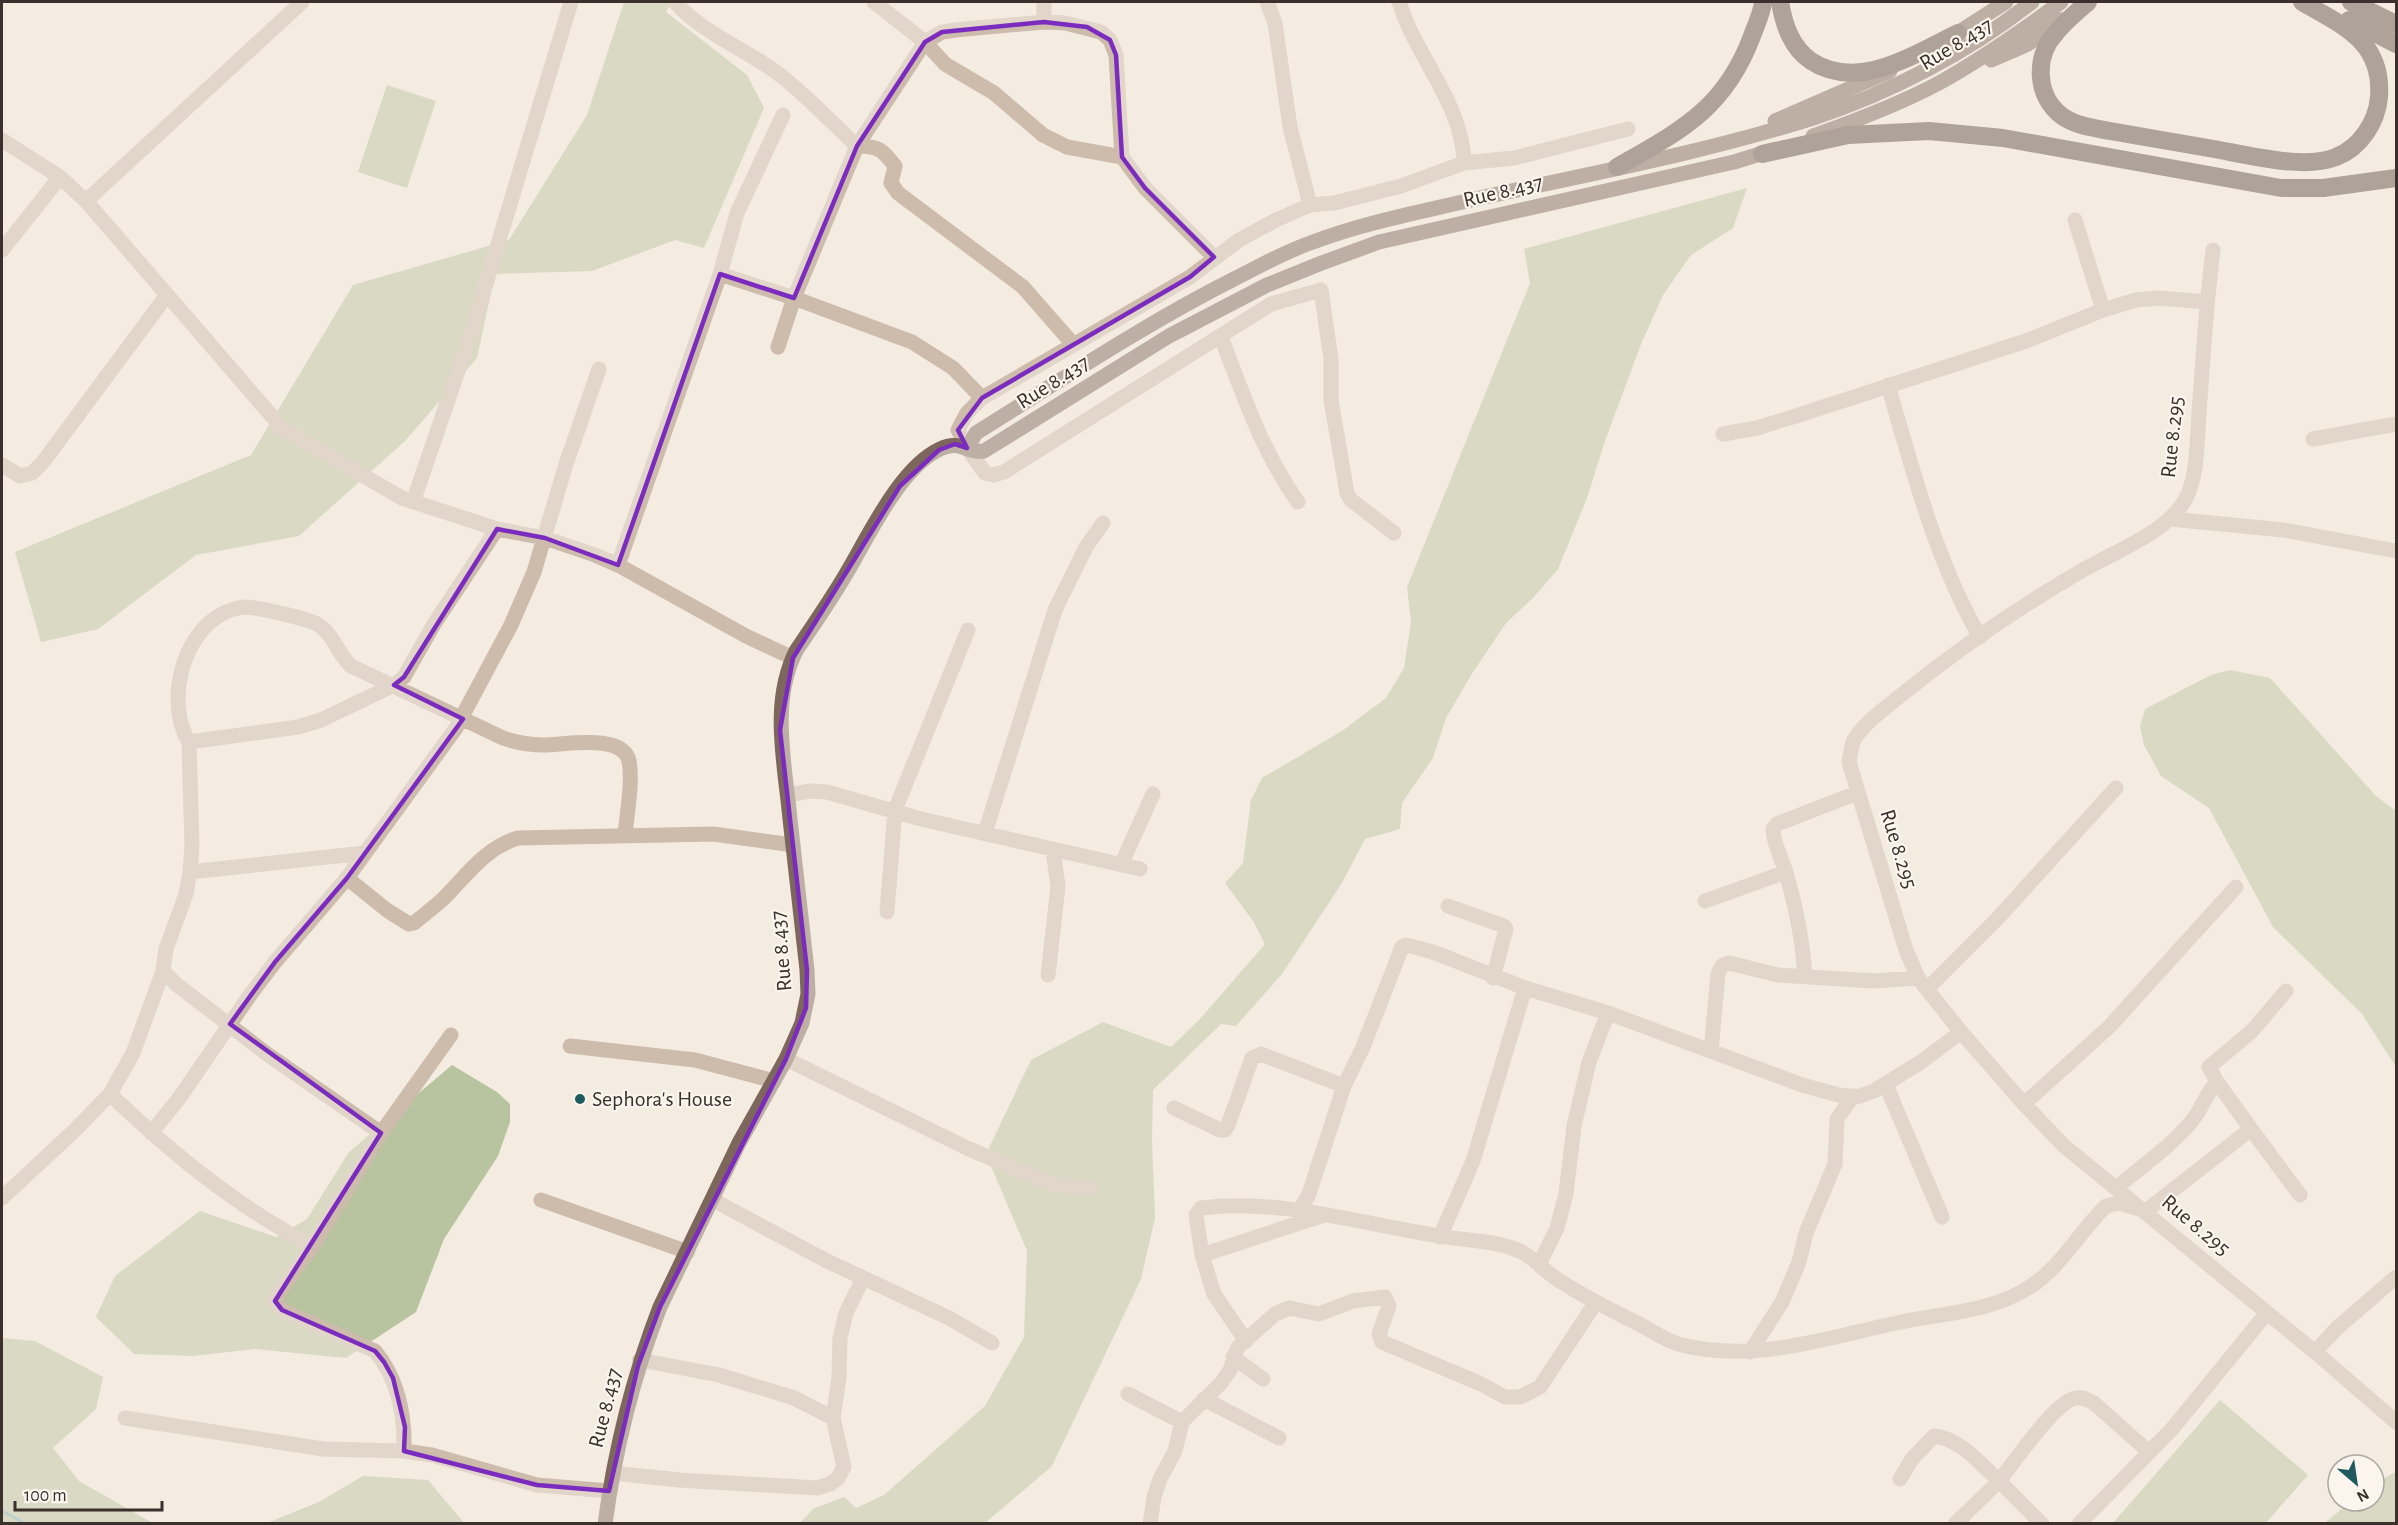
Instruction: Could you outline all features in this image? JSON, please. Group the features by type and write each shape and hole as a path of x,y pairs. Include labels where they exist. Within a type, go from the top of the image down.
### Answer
{"highway":[{"path":"1617,167 1681,130 1718,98 1744,57 1763,2"},
{"path":"1780,2 1789,36 1802,54 1824,69 1847,74 1868,72 1893,64 1958,33"},
{"path":"2086,2 2053,35 2041,61 2041,84 2048,100 2061,116 2080,125 2100,129 2302,163 2336,158 2358,143 2373,123 2379,103 2380,84 2377,65 2370,49 2358,36 2302,2"},
{"path":"2313,2 2397,44"},
{"path":"2351,2 2397,24"},
{"path":"1762,154 1848,135 1929,131 2003,138 2281,188 2323,188 2397,178"}],"main road":[{"path":"1728,141 1908,63 2006,2"},
{"name":"Rue 8.437","path":"967,448 976,433 1156,321 1206,293 1311,242 1370,223 1728,141 1814,118 1876,93 1935,65 2032,2"},
{"name":"Rue 8.437","path":"605,1524 609,1491 640,1360 660,1307 739,1143 786,1059 802,1023 808,994 780,730 785,685 793,658 848,571 877,519 900,486 920,463 939,450 955,444 977,452 984,451 1169,336 1267,285 1379,242 1762,154 1872,113 1938,83 1993,51 2061,2"},
{"path":"1938,83 2028,44 2086,2"}],"street":[{"path":"86,201 302,2"},
{"path":"413,502 472,330 571,2"},
{"path":"675,2 695,22 780,75 857,146 875,146 886,154 895,166 891,183 898,193 1023,287 1072,344"},
{"path":"874,2 925,42 945,64 994,93 1043,135 1057,143 1078,150 1122,157"},
{"path":"1044,2 1044,22"},
{"path":"1267,2 1275,23 1290,127 1310,205"},
{"path":"1399,2 1455,117 1464,149 1464,163"},
{"path":"778,347 794,298 857,146 925,42 942,32 1044,22 1087,27 1101,32 1110,40 1116,55 1122,157 1145,188 1214,257"},
{"path":"618,566 720,274 737,213 783,115"},
{"path":"1394,533 1351,500 1347,493 1331,400 1331,359 1321,290 1271,304 1004,472 993,475 985,473 967,448 958,430 967,413 982,398 1190,277 1214,257 1276,220 1310,205 1334,202 1401,186 1464,163 1515,158 1628,129"},
{"path":"2,140 60,177 86,201 283,429 363,476 413,502 497,529 545,538 618,566 747,636 793,658"},
{"path":"2,250 60,177"},
{"path":"2075,220 2103,310"},
{"name":"Rue 8.295","path":"2213,250 2206,302 2195,457 2186,500 2170,519 2157,529 2080,572 1980,637 1920,680 1880,712 1861,732 1854,741 1849,762 1906,950 1922,983 1961,1032 2024,1104 2063,1144 2397,1422"},
{"path":"720,274 794,298 912,342 952,368 982,398"},
{"path":"2,465 20,476 32,473 43,462 167,296"},
{"path":"1723,435 1757,428 2026,341 2103,310 2136,300 2159,298 2206,302"},
{"path":"1221,337 1263,444 1281,478 1298,502"},
{"path":"152,1133 180,1098 275,962 347,878 462,718 511,625 534,572 599,369"},
{"path":"1888,385 1920,496 1946,569 1961,604 1980,637"},
{"path":"2313,439 2397,424"},
{"path":"2170,519 2284,530 2397,551"},
{"path":"985,834 1055,610 1086,548 1103,523"},
{"path":"189,742 298,727 321,720 394,685 404,677 434,624 497,529"},
{"path":"2,1198 110,1094 133,1053 163,971 166,949 186,894 190,872 192,846 189,742 183,731 178,709 178,694 189,653 198,635 209,622 225,612 244,607 315,623 328,632 342,658 351,666 503,738 521,744 586,742 611,744 629,759 630,776 625,835"},
{"path":"887,912 895,810 968,630"},
{"path":"1711,1051 1718,974 1722,966 1729,963 1778,975 1922,983 1997,919 2116,788"},
{"path":"788,795 810,791 827,792 985,834 1140,869"},
{"path":"1805,977 1799,925 1786,872 1773,837 1773,829 1777,824 1857,793"},
{"path":"1121,866 1153,794"},
{"path":"347,878 388,911 409,924 442,900 502,843 518,838 713,834 793,845"},
{"path":"1048,975 1058,886 1053,850"},
{"path":"190,872 365,853"},
{"path":"1705,901 1786,872"},
{"path":"2024,1104 2109,1027 2236,887"},
{"path":"1448,906 1504,926 1506,929 1493,978"},
{"path":"1300,1210 1309,1194 1344,1086 1363,1047 1404,946 1433,952 1493,978 1608,1013 1802,1085 1839,1095 1853,1096 1874,1091 1886,1085 1961,1032"},
{"path":"163,971 176,984 267,1054 381,1133"},
{"path":"1440,1237 1473,1161 1525,988"},
{"path":"2286,991 2252,1031 2209,1067 2217,1082 2300,1195"},
{"path":"1539,1265 1557,1228 1566,1194 1574,1126 1589,1062 1608,1013"},
{"path":"404,1451 405,1427 393,1378 384,1362 375,1352 282,1310 275,1301 313,1246 381,1133 451,1035"},
{"path":"570,1046 694,1060 774,1081"},
{"path":"1174,1108 1220,1130 1225,1130 1252,1058 1261,1054 1344,1086"},
{"path":"786,1059 967,1148 1051,1184 1090,1188"},
{"path":"2116,1188 2182,1133 2198,1113 2209,1090 2217,1082"},
{"path":"1886,1085 1942,1217"},
{"path":"110,1094 152,1133 232,1196 313,1246"},
{"path":"1750,1352 1782,1302 1799,1262 1814,1211 1835,1164 1837,1119 1853,1096"},
{"path":"1246,1341 1214,1294 1202,1255 1196,1215 1201,1208 1218,1206 1300,1210 1440,1237 1502,1246 1521,1252 1556,1279 1676,1343 1707,1349 1750,1352 1785,1348 1982,1308 2007,1300 2029,1288 2046,1274 2106,1206 2119,1203 2146,1211 2251,1129"},
{"path":"542,1200 688,1252"},
{"path":"713,1200 863,1278 949,1318 992,1342"},
{"path":"1202,1255 1324,1215"},
{"path":"2315,1352 2336,1329 2397,1277"},
{"path":"613,1473 679,1480 817,1488 830,1484 838,1478 844,1467 833,1418 839,1378 842,1326 863,1278"},
{"path":"1149,1524 1154,1497 1160,1479 1175,1451 1182,1422 1221,1383 1230,1370 1238,1347 1275,1314 1289,1308 1319,1314 1353,1301 1385,1297 1389,1306 1379,1334 1382,1342 1481,1384 1504,1397 1520,1397 1540,1387 1596,1302"},
{"path":"2079,1524 2190,1409 2266,1314"},
{"path":"1233,1357 1263,1379"},
{"path":"640,1360 719,1375 794,1398 833,1418"},
{"path":"1128,1394 1182,1422"},
{"path":"1955,1524 2000,1481 2055,1410 2076,1398 2094,1403 2149,1452"},
{"path":"1204,1399 1279,1438"},
{"path":"125,1418 323,1449 404,1451 432,1455 537,1485 609,1491"},
{"path":"1900,1479 1912,1459 1934,1436 1944,1438 1964,1449 2000,1481 2042,1524"}],"highlighted area":[{"path":"1044,22 1087,27 1110,40 1116,55 1122,157 1145,188 1214,257 1190,277 982,398 958,430 967,448 955,444 939,450 900,486 793,658 780,730 807,970 806,1008 786,1059 660,1307 638,1366 609,1491 537,1485 404,1451 405,1427 393,1378 375,1351 282,1310 275,1301 381,1133 230,1024 275,962 347,878 463,719 394,685 404,677 497,529 545,538 618,565 720,274 794,298 857,146 925,42 942,32"}],"green space":[{"path":"624,2 671,2 666,12 747,75 764,108 704,248 675,240 592,271 495,274 477,358 405,441 299,536 196,555 98,629 41,642 15,552 251,455 353,285 509,240 587,115"},
{"path":"387,85 436,101 407,188 358,172"},
{"path":"1747,188 1733,228 1691,255 1663,295 1641,344 1605,441 1587,498 1558,569 1533,598 1506,623 1473,672 1446,718 1433,758 1402,803 1400,829 1365,839 1342,883 1282,974 1236,1026 1221,1024 1153,1090 1155,1218 1141,1279 1052,1466 985,1523 799,1524 813,1509 844,1497 856,1508 884,1495 985,1406 1024,1337 1027,1251 986,1154 1031,1060 1103,1022 1171,1047 1200,1019 1265,944 1253,921 1225,883 1243,863 1251,800 1262,778 1342,731 1386,698 1404,668 1411,622 1407,587 1530,283 1524,249"},
{"path":"2230,670 2270,678 2376,796 2396,811 2396,1067 2362,1014 2273,927 2209,808 2161,776 2144,745 2140,726 2145,709 2211,675"},
{"path":"452,1065 497,1092 510,1104 510,1122 498,1156 444,1239 416,1312 346,1358 255,1349 193,1356 134,1354 96,1317 115,1276 200,1211 276,1237 307,1219 349,1152"},
{"path":"2,1338 35,1341 103,1377 96,1409 53,1448 79,1481 151,1522 177,1523 2,1523"},
{"path":"2220,1400 2308,1475 2266,1523 2113,1523"},
{"path":"2396,1472 2396,1523 2325,1523 2337,1513 2386,1513 2386,1477"},
{"path":"363,1476 428,1480 464,1523 267,1523 319,1502"}],"waterway":[{"path":"2,1511 26,1524"}],"place":[{"name":"Sephora's House","path":"580,1099"}]}
